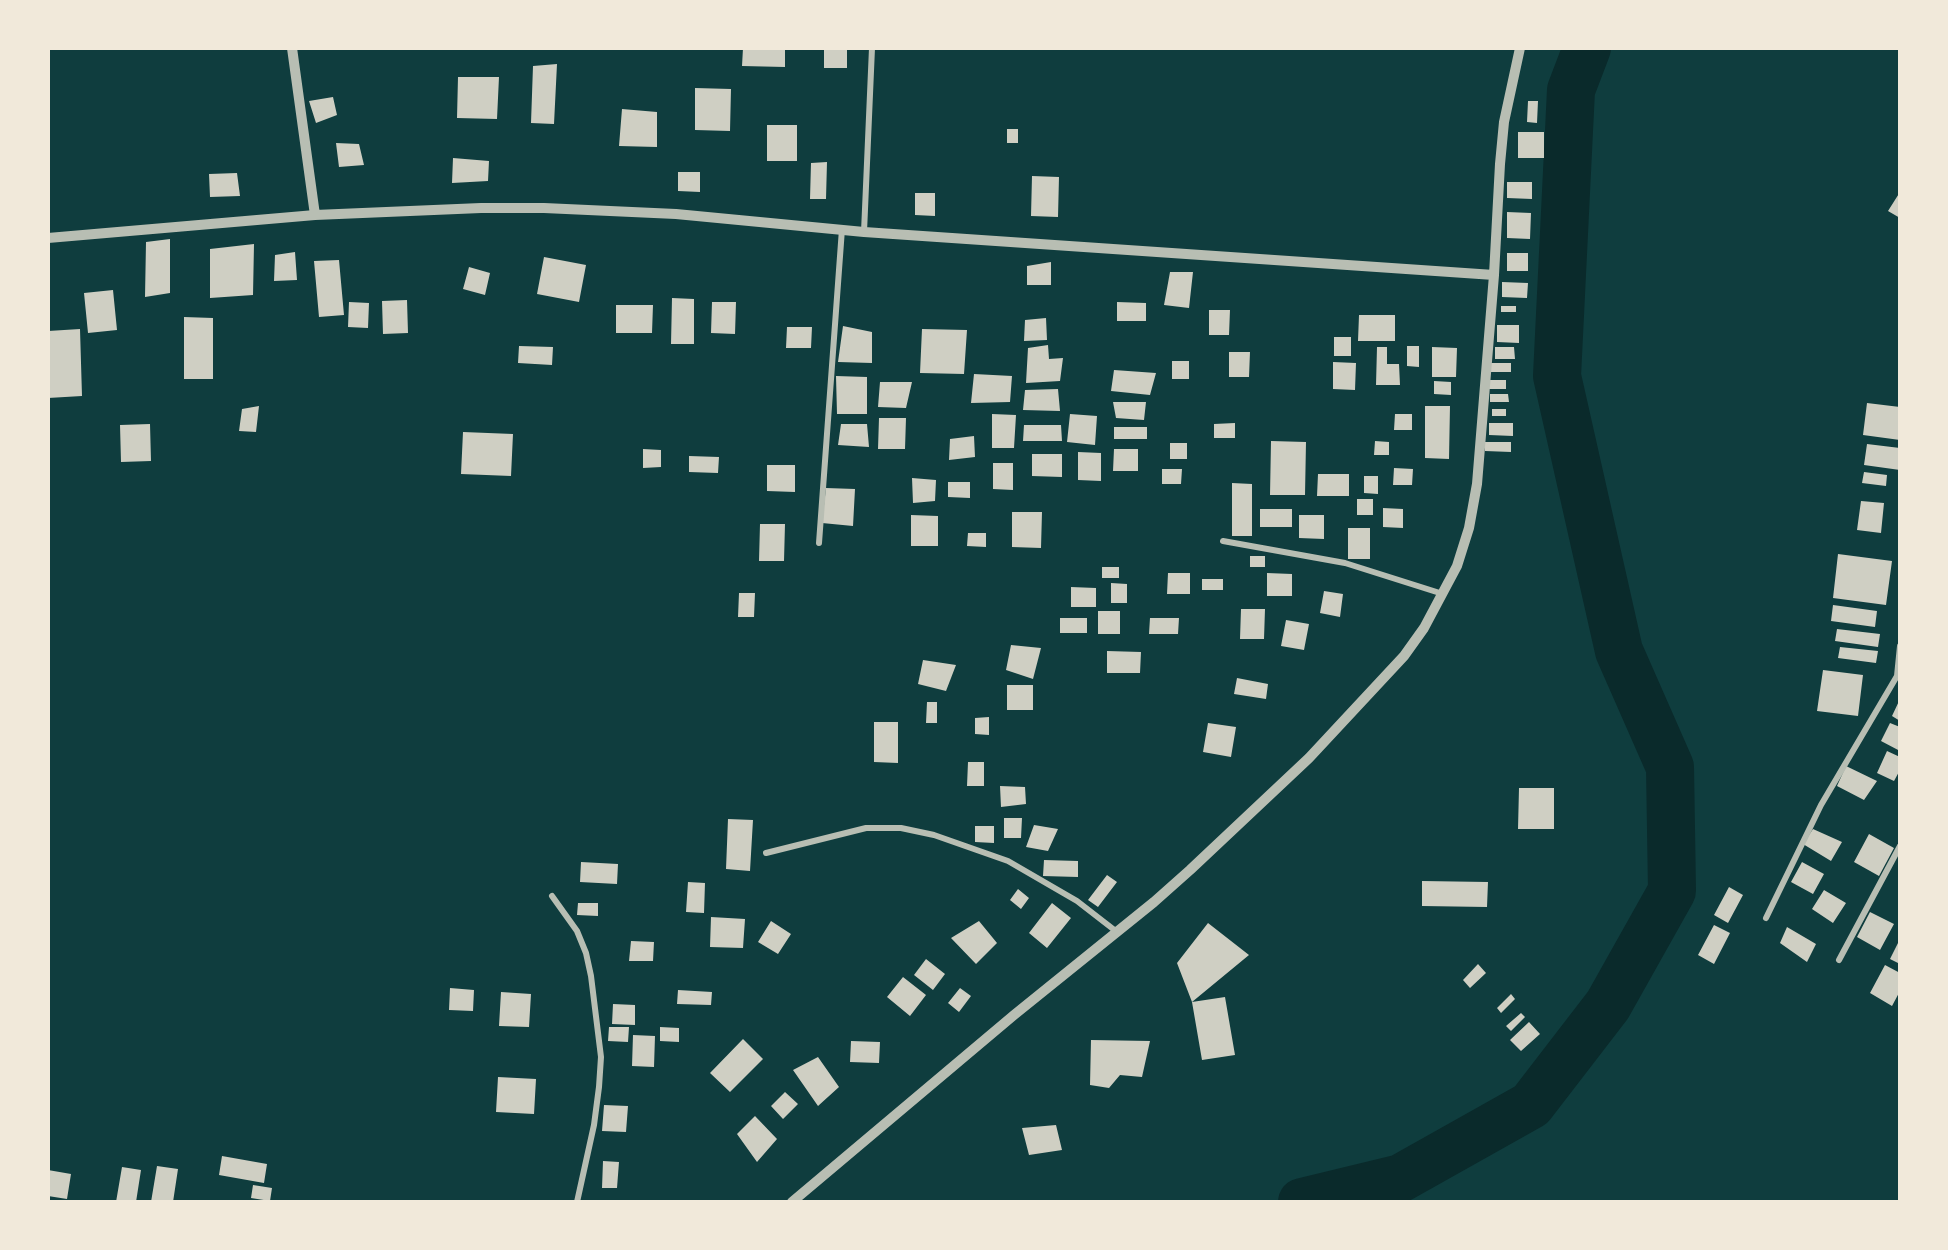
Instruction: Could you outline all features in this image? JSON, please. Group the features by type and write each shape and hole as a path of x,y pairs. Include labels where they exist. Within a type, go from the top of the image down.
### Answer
{"street":[{"path":"292,48 315,215"},
{"path":"864,232 872,48"},
{"path":"792,1202 1190,870 1309,758 1404,656 1424,628 1457,566 1469,528 1477,484 1504,122 1520,48"},
{"path":"48,237 315,215 481,208 544,208 676,214 864,232 1494,275"},
{"path":"819,543 842,230"},
{"path":"1223,540 1345,563 1443,594"},
{"path":"1766,918 1821,805 1898,676 1900,646"},
{"path":"766,853 866,828 901,828 934,836 1008,861 1077,901 1117,932"},
{"path":"1839,960 1900,846"},
{"path":"552,896 577,930 586,953 601,1057 594,1125 577,1202"}],"building":[{"path":"743,48 785,48 785,67 742,66"},
{"path":"824,48 847,48 847,68 824,68"},
{"path":"557,64 554,124 531,123 533,66"},
{"path":"458,77 499,77 497,119 457,118"},
{"path":"695,88 731,89 730,131 695,130"},
{"path":"333,97 337,115 316,123 309,101"},
{"path":"1528,101 1538,101 1537,123 1527,122"},
{"path":"622,109 657,112 657,147 619,146"},
{"path":"767,125 797,125 797,161 767,161"},
{"path":"1007,129 1018,129 1018,143 1007,143"},
{"path":"1518,132 1544,132 1544,158 1518,158"},
{"path":"336,143 359,144 364,165 339,167"},
{"path":"453,158 489,161 488,181 452,183"},
{"path":"827,162 826,199 810,199 811,163"},
{"path":"678,172 700,172 700,192 678,191"},
{"path":"237,173 240,196 210,197 209,174"},
{"path":"1032,176 1059,177 1058,217 1031,216"},
{"path":"1507,182 1532,182 1532,199 1507,198"},
{"path":"1900,192 1900,218 1888,211"},
{"path":"915,193 935,193 935,216 915,215"},
{"path":"1507,212 1531,213 1530,239 1507,238"},
{"path":"170,239 170,293 145,297 146,242"},
{"path":"254,244 253,295 210,298 210,249"},
{"path":"295,252 297,280 274,281 275,255"},
{"path":"1507,253 1528,253 1528,271 1507,271"},
{"path":"544,257 586,265 579,302 537,294"},
{"path":"339,260 344,315 319,317 314,261"},
{"path":"1051,262 1051,285 1027,285 1027,266"},
{"path":"469,267 490,273 485,295 463,289"},
{"path":"1170,272 1193,272 1189,308 1164,305"},
{"path":"1502,282 1528,283 1527,298 1502,297"},
{"path":"113,290 117,330 88,333 84,293"},
{"path":"672,298 694,299 694,344 671,344"},
{"path":"407,300 408,333 383,334 382,301"},
{"path":"349,302 369,303 368,328 348,327"},
{"path":"712,302 736,302 735,334 711,333"},
{"path":"1117,302 1146,303 1146,321 1117,321"},
{"path":"616,305 653,305 652,333 616,333"},
{"path":"1501,306 1516,306 1516,312 1501,312"},
{"path":"1209,310 1230,310 1229,335 1209,335"},
{"path":"1359,315 1395,315 1395,341 1358,341"},
{"path":"184,317 213,318 213,379 184,379"},
{"path":"1046,318 1047,340 1024,341 1025,320"},
{"path":"1497,325 1519,325 1519,343 1497,342"},
{"path":"843,326 872,332 872,363 838,362"},
{"path":"787,327 812,327 811,348 786,348"},
{"path":"80,329 82,396 48,398 48,331"},
{"path":"922,329 967,330 964,374 920,373"},
{"path":"1334,337 1351,337 1351,356 1334,356"},
{"path":"1048,345 1049,359 1063,358 1060,381 1026,383 1028,348"},
{"path":"519,346 553,347 552,365 518,363"},
{"path":"1407,346 1419,346 1419,367 1407,366"},
{"path":"1377,347 1387,347 1387,364 1399,364 1400,385 1376,385"},
{"path":"1432,347 1457,348 1456,377 1432,377"},
{"path":"1495,347 1514,347 1515,359 1495,359"},
{"path":"1229,352 1250,352 1249,377 1229,377"},
{"path":"1172,361 1189,361 1189,379 1172,379"},
{"path":"1333,362 1356,363 1355,390 1333,389"},
{"path":"1491,363 1511,363 1511,372 1491,372"},
{"path":"1114,370 1156,373 1150,395 1111,391"},
{"path":"974,374 1012,376 1010,402 971,403"},
{"path":"836,376 867,377 867,414 837,414"},
{"path":"1489,380 1506,380 1506,389 1488,389"},
{"path":"1434,381 1451,382 1451,395 1434,394"},
{"path":"880,382 912,382 906,408 878,407"},
{"path":"1058,389 1060,411 1023,410 1025,390"},
{"path":"1490,394 1508,394 1509,402 1490,402"},
{"path":"1113,402 1146,402 1144,420 1116,418"},
{"path":"1867,403 1900,407 1900,440 1863,435"},
{"path":"259,406 256,432 239,431 242,409"},
{"path":"1425,406 1450,406 1449,459 1425,458"},
{"path":"1492,409 1506,409 1506,416 1492,416"},
{"path":"992,414 1016,415 1014,448 992,448"},
{"path":"1070,414 1097,416 1095,445 1067,442"},
{"path":"1395,414 1412,414 1412,430 1394,430"},
{"path":"879,418 906,418 905,449 878,449"},
{"path":"1235,423 1235,438 1214,438 1214,424"},
{"path":"1489,423 1513,423 1513,436 1489,435"},
{"path":"150,424 151,461 121,462 120,425"},
{"path":"841,424 867,424 869,447 838,445"},
{"path":"1024,425 1061,425 1062,441 1023,441"},
{"path":"1114,427 1147,427 1147,439 1114,439"},
{"path":"463,432 513,434 511,476 461,474"},
{"path":"974,436 975,457 949,460 950,439"},
{"path":"1271,441 1306,442 1305,495 1270,495"},
{"path":"1375,441 1389,442 1389,455 1374,455"},
{"path":"1485,442 1511,442 1511,452 1485,451"},
{"path":"1170,443 1187,443 1187,459 1170,459"},
{"path":"1867,444 1900,448 1900,470 1864,465"},
{"path":"643,449 661,450 661,467 643,468"},
{"path":"1114,449 1138,449 1138,471 1113,471"},
{"path":"1078,452 1101,453 1101,481 1078,480"},
{"path":"1032,454 1062,454 1062,477 1032,476"},
{"path":"689,456 719,457 718,473 689,472"},
{"path":"993,463 1013,463 1013,490 993,489"},
{"path":"767,465 795,465 795,492 767,491"},
{"path":"1394,468 1413,469 1412,485 1393,485"},
{"path":"1162,469 1182,469 1181,484 1162,484"},
{"path":"1864,472 1887,475 1886,486 1862,483"},
{"path":"1318,474 1349,474 1349,496 1317,496"},
{"path":"1364,476 1378,476 1378,494 1364,493"},
{"path":"912,478 936,480 935,501 913,503"},
{"path":"948,482 970,482 970,498 948,497"},
{"path":"1232,483 1252,484 1252,536 1232,536"},
{"path":"826,488 855,489 853,526 822,523"},
{"path":"1357,499 1373,499 1373,515 1357,515"},
{"path":"1861,501 1884,503 1881,533 1857,530"},
{"path":"1383,508 1403,509 1403,528 1383,527"},
{"path":"1260,509 1292,509 1292,527 1260,527"},
{"path":"1012,512 1042,512 1041,548 1012,547"},
{"path":"911,515 938,516 938,546 911,546"},
{"path":"1299,515 1324,515 1324,539 1299,538"},
{"path":"760,524 785,524 784,561 759,561"},
{"path":"1348,528 1370,528 1370,559 1348,559"},
{"path":"968,533 986,533 986,547 967,546"},
{"path":"1838,554 1892,561 1886,605 1833,598"},
{"path":"1250,556 1265,556 1265,567 1250,567"},
{"path":"1102,567 1119,567 1119,578 1102,578"},
{"path":"1168,573 1190,573 1190,594 1167,594"},
{"path":"1267,573 1292,574 1292,596 1267,596"},
{"path":"1202,579 1223,579 1223,590 1202,590"},
{"path":"1111,583 1127,584 1127,603 1111,603"},
{"path":"1071,587 1096,588 1096,607 1071,607"},
{"path":"1324,591 1343,594 1340,617 1320,613"},
{"path":"739,593 755,593 754,617 738,617"},
{"path":"1833,605 1877,611 1875,627 1831,621"},
{"path":"1241,609 1265,609 1264,639 1240,639"},
{"path":"1098,611 1120,611 1120,634 1098,634"},
{"path":"1060,618 1087,618 1087,633 1060,633"},
{"path":"1150,618 1179,618 1178,634 1149,634"},
{"path":"1286,620 1309,624 1304,650 1281,646"},
{"path":"1837,629 1880,634 1878,647 1835,641"},
{"path":"1011,645 1041,648 1033,679 1006,670"},
{"path":"1840,647 1878,651 1876,663 1838,658"},
{"path":"1107,651 1141,652 1140,673 1107,673"},
{"path":"923,660 956,665 946,691 918,684"},
{"path":"1823,670 1863,675 1858,716 1817,711"},
{"path":"1237,678 1268,684 1266,699 1234,694"},
{"path":"1007,685 1033,685 1033,710 1007,710"},
{"path":"1900,699 1900,721 1892,716"},
{"path":"927,702 937,702 937,723 926,723"},
{"path":"989,717 989,735 975,734 975,718"},
{"path":"874,722 898,722 898,763 874,762"},
{"path":"1208,723 1236,727 1231,757 1203,752"},
{"path":"1890,723 1900,727 1900,751 1881,741"},
{"path":"1887,751 1900,757 1900,770 1894,781 1877,773"},
{"path":"968,762 984,762 984,786 967,786"},
{"path":"1846,766 1877,781 1864,800 1837,786"},
{"path":"1000,786 1025,787 1026,804 1001,807"},
{"path":"1519,788 1554,788 1554,829 1518,829"},
{"path":"1004,818 1022,818 1021,838 1004,838"},
{"path":"728,819 753,820 750,871 726,869"},
{"path":"1034,825 1058,829 1048,851 1026,847"},
{"path":"975,826 994,826 994,843 975,842"},
{"path":"1813,829 1842,842 1831,861 1803,844"},
{"path":"1869,834 1894,848 1879,876 1854,862"},
{"path":"1044,860 1078,861 1078,877 1043,876"},
{"path":"581,862 618,864 617,884 580,882"},
{"path":"1802,862 1824,874 1813,894 1791,882"},
{"path":"1107,875 1117,882 1098,907 1088,900"},
{"path":"1422,881 1488,882 1487,907 1422,906"},
{"path":"688,882 705,883 704,913 686,912"},
{"path":"1729,887 1743,895 1728,923 1714,915"},
{"path":"1018,889 1029,898 1021,909 1010,900"},
{"path":"1824,890 1846,903 1833,923 1812,909"},
{"path":"578,903 598,903 598,916 577,915"},
{"path":"1052,903 1071,918 1047,948 1029,933"},
{"path":"1870,912 1894,924 1880,950 1857,937"},
{"path":"711,917 745,919 743,948 710,947"},
{"path":"771,921 791,934 778,954 758,942"},
{"path":"979,921 997,943 976,964 951,938"},
{"path":"1208,923 1249,955 1192,1002 1177,963"},
{"path":"1714,925 1730,933 1714,964 1698,955"},
{"path":"1787,927 1816,944 1807,962 1780,943"},
{"path":"1900,939 1900,964 1890,959"},
{"path":"631,941 654,942 653,961 629,961"},
{"path":"926,959 945,974 933,990 914,975"},
{"path":"1478,964 1486,973 1470,988 1463,980"},
{"path":"1885,965 1900,973 1900,991 1892,1006 1870,993"},
{"path":"903,977 926,995 910,1016 887,997"},
{"path":"450,988 474,990 473,1011 449,1010"},
{"path":"960,988 971,996 959,1012 948,1003"},
{"path":"678,990 712,992 711,1005 677,1004"},
{"path":"501,992 531,994 529,1027 499,1026"},
{"path":"1511,994 1515,999 1501,1013 1497,1008"},
{"path":"1225,997 1235,1055 1202,1060 1192,1002"},
{"path":"613,1004 635,1005 635,1025 612,1024"},
{"path":"1521,1013 1525,1017 1511,1031 1506,1026"},
{"path":"1529,1022 1540,1034 1521,1051 1510,1040"},
{"path":"609,1027 629,1027 628,1042 608,1041"},
{"path":"660,1027 679,1028 679,1042 660,1041"},
{"path":"633,1035 655,1036 654,1067 632,1066"},
{"path":"743,1039 763,1059 730,1092 710,1073"},
{"path":"1091,1040 1150,1041 1142,1077 1120,1075 1109,1088 1090,1085"},
{"path":"851,1041 880,1042 879,1063 850,1062"},
{"path":"818,1057 839,1087 818,1106 793,1070"},
{"path":"498,1077 536,1079 534,1114 496,1112"},
{"path":"785,1092 798,1104 783,1119 771,1106"},
{"path":"604,1105 628,1106 626,1132 602,1131"},
{"path":"755,1116 777,1139 757,1162 737,1134"},
{"path":"1056,1125 1062,1150 1029,1155 1022,1128"},
{"path":"222,1156 267,1164 264,1183 219,1175"},
{"path":"603,1161 619,1162 617,1188 602,1188"},
{"path":"157,1166 178,1169 173,1202 151,1202"},
{"path":"122,1167 141,1170 136,1202 116,1202"},
{"path":"48,1170 71,1174 67,1199 48,1196"},
{"path":"253,1185 272,1188 270,1201 251,1198"}],"waterway":[{"path":"1302,1202 1401,1178 1531,1105 1608,1005 1672,891 1670,767 1619,651 1557,376 1571,90 1587,48"}]}
